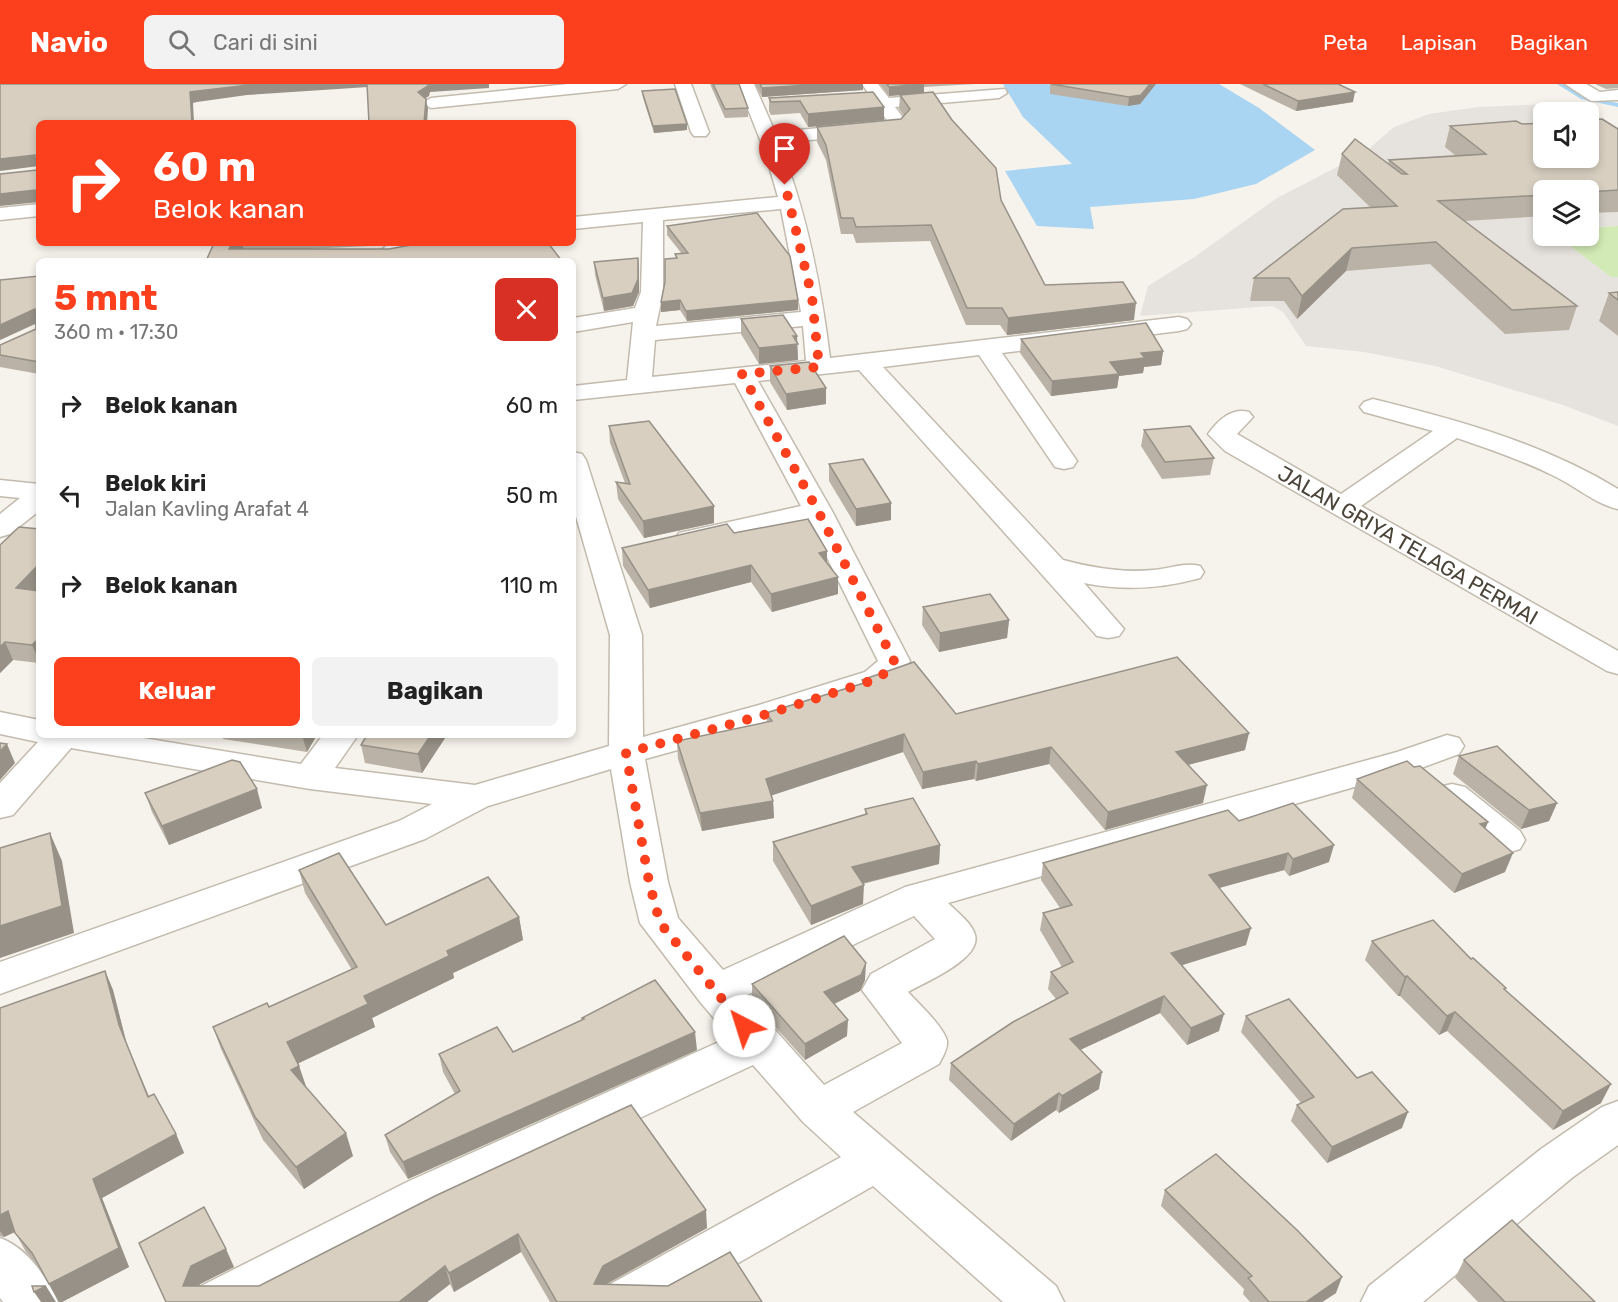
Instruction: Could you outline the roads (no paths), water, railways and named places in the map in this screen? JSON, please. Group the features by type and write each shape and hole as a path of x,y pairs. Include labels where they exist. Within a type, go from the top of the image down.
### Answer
{"street":[{"path":"429,84 431,120"},
{"path":"431,103 618,84"},
{"path":"683,84 700,132"},
{"path":"746,84 772,145 790,202 814,318 819,367"},
{"path":"1573,84 1597,97 1618,95"},
{"path":"874,95 999,93"},
{"path":"772,145 894,127 898,123 874,95"},
{"path":"756,105 777,104"},
{"path":"772,145 903,143"},
{"path":"576,224 790,202"},
{"path":"0,214 36,210"},
{"path":"639,384 644,323 652,292 653,215"},
{"path":"358,254 399,251"},
{"path":"576,325 814,318"},
{"path":"576,393 639,384 865,363 985,346 1179,324"},
{"path":"985,346 1064,461"},
{"path":"865,363 1053,566 1108,629"},
{"path":"0,978 412,830 475,797 771,713 877,679 890,669 894,661 818,511 742,374"},
{"path":"1373,408 1453,429 1526,452 1592,483 1618,501"},
{"name":"JALAN GRIYA TELAGA PERMAI","path":"1240,417 1221,434 1234,445 1617,663"},
{"path":"1341,507 1453,429"},
{"path":"576,467 614,555 626,635 626,753 649,882 660,923 715,992 819,1109 1039,1302"},
{"path":"0,488 36,492"},
{"path":"0,528 36,499"},
{"path":"659,546 818,511"},
{"path":"1053,566 1076,573 1143,579 1174,577 1189,572"},
{"path":"0,723 36,730"},
{"path":"0,806 53,738"},
{"path":"80,738 310,777 475,797"},
{"path":"310,777 339,738"},
{"path":"715,992 919,897 1409,760 1447,746"},
{"path":"1409,760 1507,840"},
{"path":"819,1109 924,1052 926,1042 882,990 885,985 954,947 957,942 956,936 919,897"},
{"path":"218,1302 423,1197 759,1043"},
{"path":"1386,1302 1557,1163 1618,1120"},
{"path":"624,1302 876,1161"},
{"path":"0,1260 33,1302"}],"water":[{"path":"1003,84 1219,84 1259,108 1315,150 1256,184 1194,199 1090,207 1094,229 1037,226 1005,171 1072,164 1023,117"}],"waterway":[{"path":"1560,84 1583,98 1617,105"}]}
